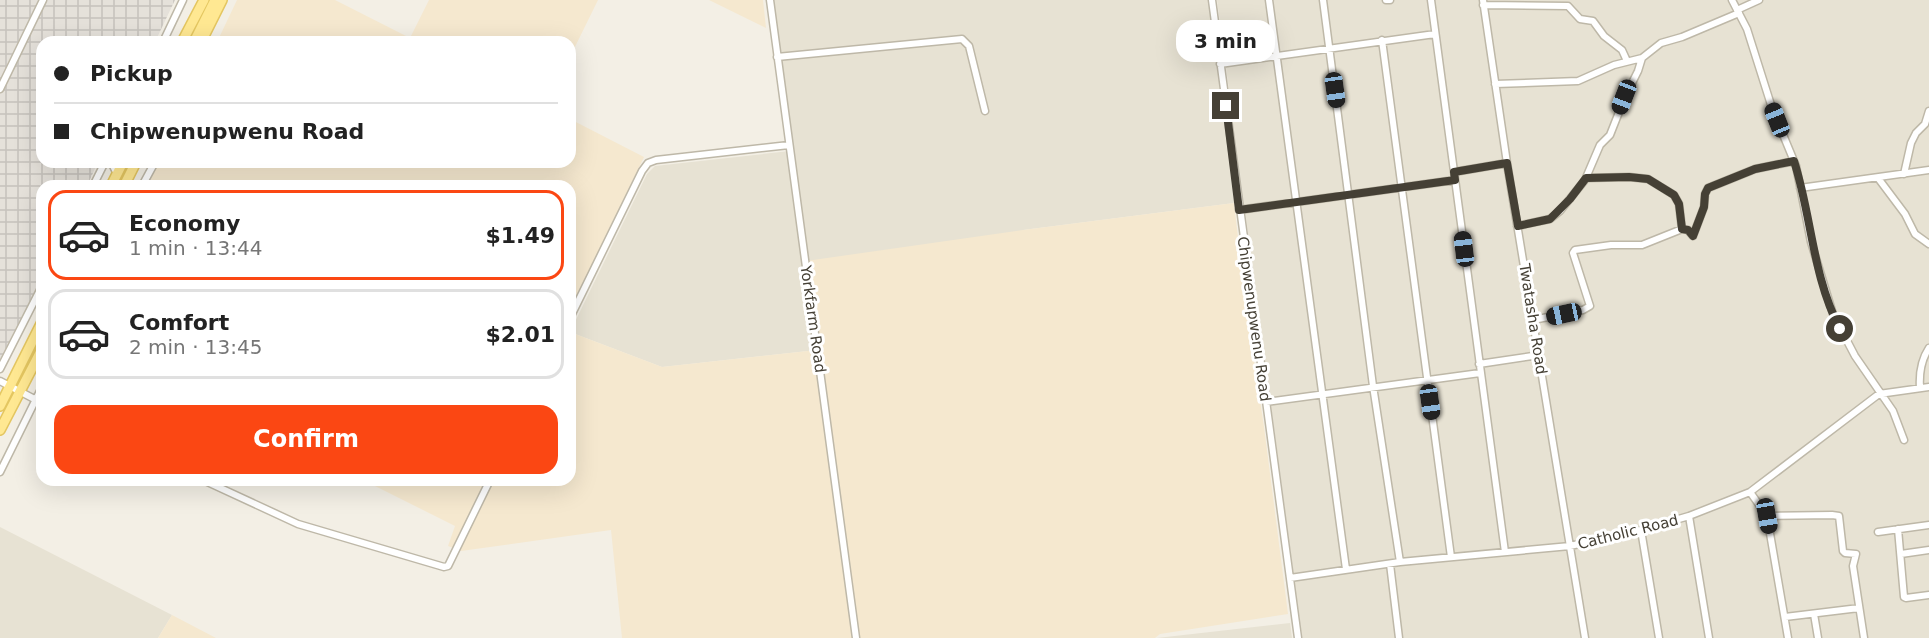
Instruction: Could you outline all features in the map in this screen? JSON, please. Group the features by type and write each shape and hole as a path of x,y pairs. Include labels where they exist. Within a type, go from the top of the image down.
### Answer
{"main road":[{"path":"179,36 197,0"},
{"path":"185,36 204,0"},
{"path":"197,36 215,0"},
{"path":"206,36 222,0"},
{"path":"114,180 120,168"},
{"path":"0,406 36,334"},
{"path":"0,430 36,361"}],"street":[{"path":"0,89 43,0"},
{"path":"166,36 183,0"},
{"name":"Yorkfarm Road","path":"770,0 856,638"},
{"name":"Chipwenupwenu Road","path":"1212,0 1298,638"},
{"path":"1269,0 1346,569"},
{"path":"1323,0 1373,386 1400,562"},
{"path":"1431,0 1505,552"},
{"path":"1731,0 1747,29 1772,108 1794,161 1819,273 1833,314 1848,343 1893,411 1904,440"},
{"path":"1495,84 1570,83 1587,78 1627,61 1642,58 1661,43 1682,37 1759,0"},
{"path":"1483,3 1568,6 1581,19 1593,21 1604,36 1622,50 1627,61"},
{"name":"Twatasha Road","path":"1483,3 1585,638"},
{"path":"1220,64 1435,34"},
{"path":"777,57 962,39 969,46 985,111"},
{"path":"1382,40 1451,557"},
{"path":"1518,226 1550,219 1565,205 1586,178 1600,145 1610,135 1642,58"},
{"path":"1904,174 1911,143 1916,133 1925,124 1929,111"},
{"path":"576,306 642,171 648,164 656,160 789,145"},
{"path":"1533,320 1583,310 1590,306 1573,253 1575,250 1642,244 1682,229 1688,230 1693,236 1704,207 1706,191 1711,187 1755,169 1794,161"},
{"path":"1454,172 1507,163"},
{"path":"114,168 117,174"},
{"path":"1800,188 1929,170"},
{"path":"1586,178 1648,179 1674,195 1679,204 1682,229"},
{"path":"1878,178 1905,214 1915,234 1929,244"},
{"path":"1239,210 1455,180"},
{"path":"0,369 36,298"},
{"path":"1920,388 1920,372 1924,355 1929,348"},
{"path":"1479,364 1539,355"},
{"path":"1266,402 1480,373"},
{"path":"0,381 36,399"},
{"name":"Catholic Road","path":"1290,578 1400,562 1570,546 1641,530 1689,516 1750,492 1880,394 1929,387"},
{"path":"0,472 36,406"},
{"path":"216,486 298,524 444,567 448,566 487,486"},
{"path":"1750,492 1767,516 1788,638"},
{"path":"1767,516 1832,514 1839,516 1843,551 1856,554 1853,566 1864,638"},
{"path":"1689,516 1709,638"},
{"path":"1878,532 1929,525"},
{"path":"1898,529 1905,598 1929,595"},
{"path":"1641,530 1659,638"},
{"path":"1901,554 1929,550"},
{"path":"1390,564 1399,638"},
{"path":"1785,617 1859,608"},
{"path":"1814,614 1818,638"}],"shaded area":[{"path":"0,0 175,0 158,36 36,36 36,168 95,168 90,180 36,180 36,289 0,360"},
{"path":"237,0 335,0 406,36 220,36"},
{"path":"429,0 598,0 576,45 576,36 411,36"},
{"path":"709,0 763,0 766,28"},
{"path":"770,0 1210,0 1234,203 1023,230 817,350 662,367 576,334 576,320 647,174 655,166 790,151"},
{"path":"1217,0 1929,0 1929,638 1302,638"},
{"path":"576,122 644,157 576,298 576,180 150,180 156,168 576,168"},
{"path":"1234,203 1288,614 1160,634 1155,638 622,638 611,530 461,551 448,546 455,526 375,486 576,486 576,334 662,367 817,350 806,261"},
{"path":"0,527 172,615 158,638 0,638"},
{"path":"172,615 216,638 158,638"},
{"path":"1290,623 1292,638 1157,638"}],"route":[{"path":"1226,106 1239,210 1455,180 1454,172 1507,163 1518,226 1550,219 1560,211 1586,178 1629,177 1648,179 1672,193 1679,204 1682,229 1688,230 1693,236 1704,207 1708,188 1747,171 1794,161 1819,273 1840,329"}]}
